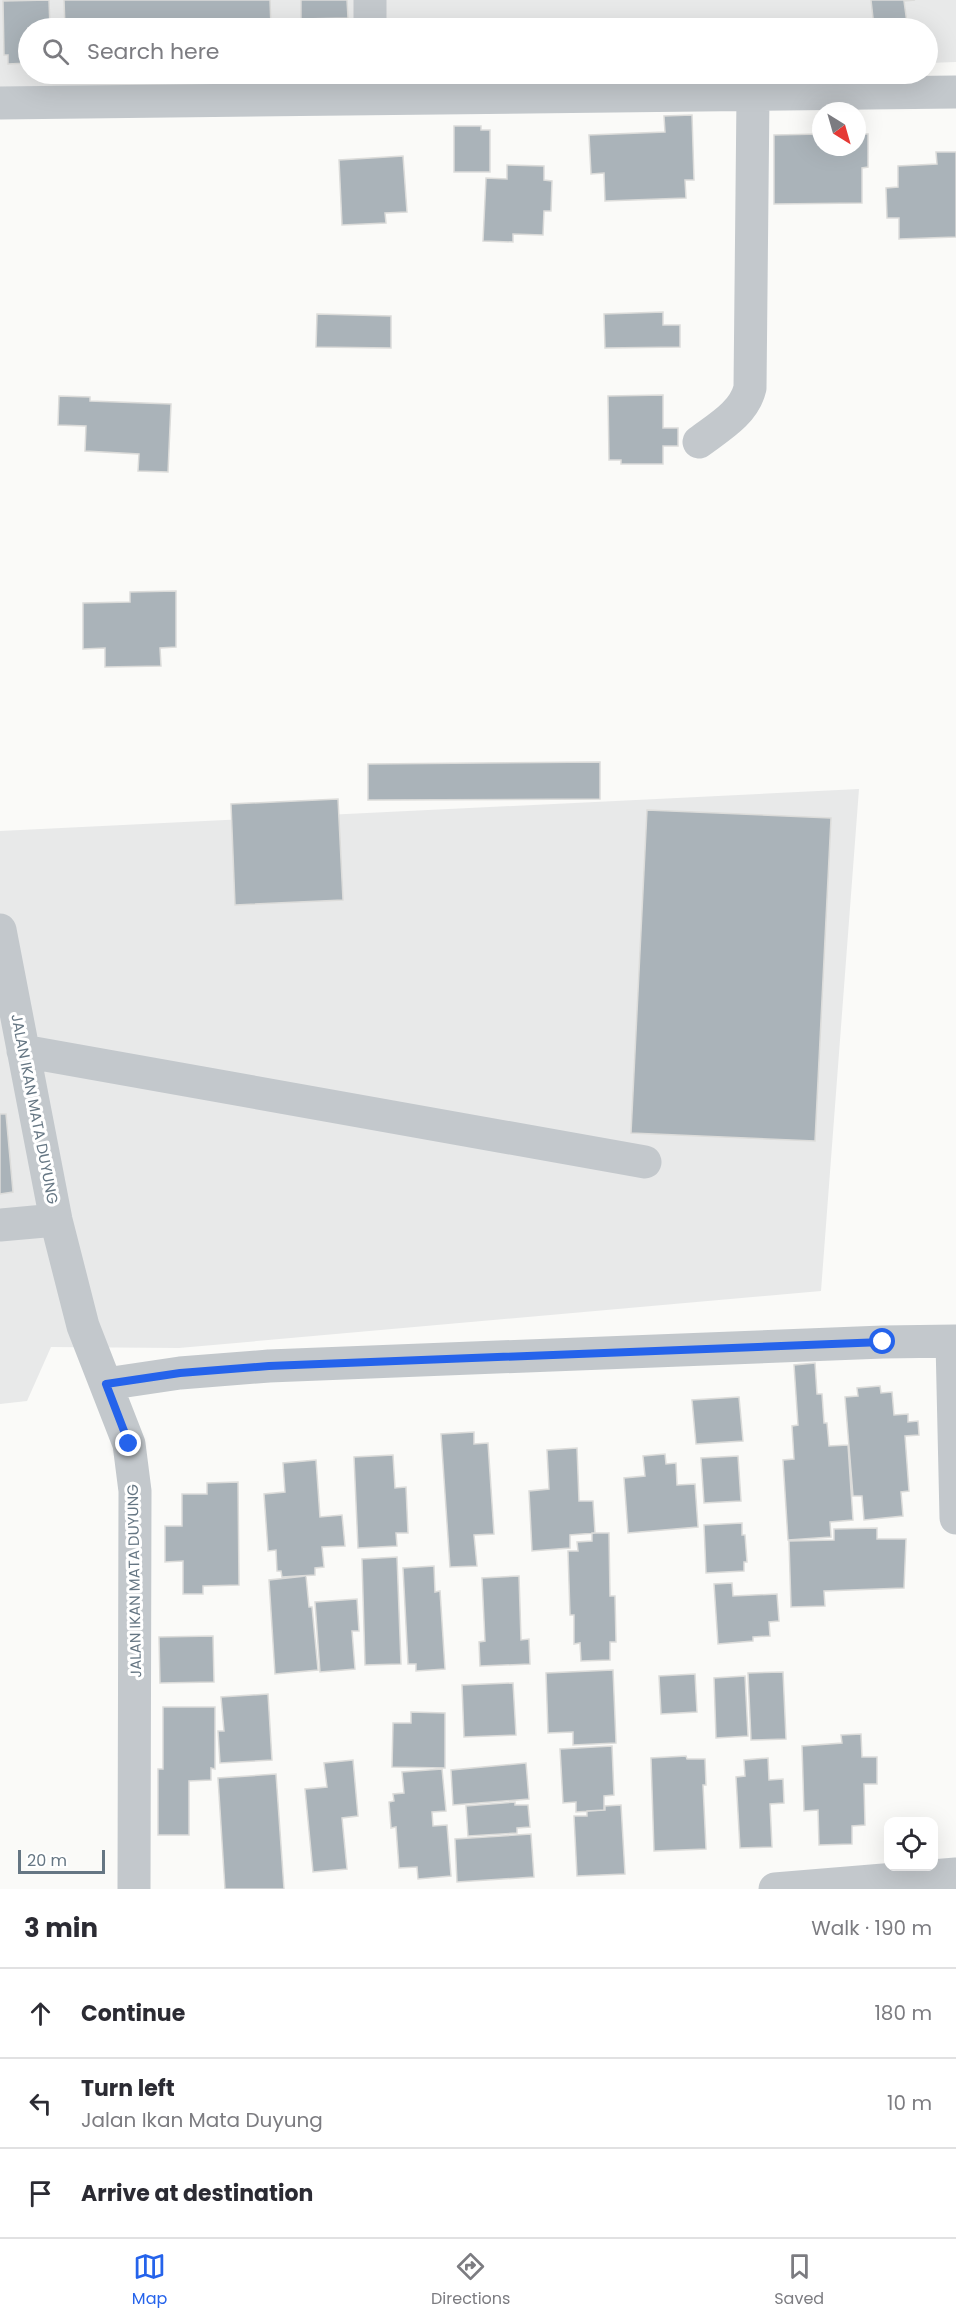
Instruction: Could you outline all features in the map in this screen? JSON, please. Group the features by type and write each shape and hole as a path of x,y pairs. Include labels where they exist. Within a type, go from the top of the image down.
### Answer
{"street":[{"path":"370,0 370,18"},
{"path":"0,103 371,86 753,95 956,92"},
{"path":"699,442 735,414 748,397 750,388 753,95"},
{"name":"JALAN IKAN MATA DUYUNG","path":"0,930 56,1220 83,1326 129,1444 135,1491 134,1889"},
{"path":"23,1051 645,1162"},
{"path":"0,1225 56,1220"},
{"path":"106,1384 180,1373 269,1366 954,1341 956,1518"},
{"path":"775,1889 956,1874"}],"shaded area":[{"path":"0,0 956,0 956,62 938,63 938,18 18,18 18,84 404,84 0,100"},
{"path":"859,789 821,1291 179,1348 51,1347 27,1401 0,1404 0,831"}],"building":[{"path":"49,0 50,18 18,18 18,64 8,64 8,55 4,55 3,1"},
{"path":"64,0 270,0 271,18 65,18"},
{"path":"301,0 347,0 348,18 301,18"},
{"path":"871,0 915,0 904,1 906,18 873,18"},
{"path":"692,115 694,180 685,180 686,198 605,201 604,173 591,174 589,135 665,132 664,116"},
{"path":"454,126 481,126 481,130 490,130 490,172 454,172"},
{"path":"812,134 812,156 866,156 866,134 868,134 868,167 862,168 862,203 774,204 774,135"},
{"path":"936,152 956,152 956,237 899,239 899,218 887,218 886,188 898,187 898,166 937,164"},
{"path":"403,156 407,212 385,213 386,223 342,225 339,160"},
{"path":"507,165 544,166 544,180 552,181 551,211 544,211 543,235 513,234 513,242 483,241 486,178 507,179"},
{"path":"663,312 663,325 680,325 680,347 605,348 604,314"},
{"path":"317,314 391,316 391,348 316,347"},
{"path":"663,395 663,428 678,428 678,446 663,446 663,464 621,464 621,460 609,460 608,396"},
{"path":"59,396 90,397 90,401 171,404 168,472 138,471 139,454 85,451 86,426 58,425"},
{"path":"176,591 176,647 160,648 161,666 105,667 105,648 83,649 83,603 130,602 130,592"},
{"path":"600,762 600,799 368,800 368,764"},
{"path":"338,799 343,900 235,905 231,804"},
{"path":"647,810 831,818 815,1141 631,1133"},
{"path":"0,1114 6,1114 13,1192 0,1194"},
{"path":"815,1363 817,1394 822,1394 824,1423 827,1423 829,1446 848,1445 853,1520 830,1522 831,1537 788,1540 783,1460 794,1459 792,1426 798,1425 794,1365"},
{"path":"880,1386 881,1393 892,1392 894,1415 908,1414 908,1422 918,1421 919,1435 905,1436 909,1491 901,1492 903,1516 864,1520 862,1496 853,1496 845,1397 858,1396 857,1388"},
{"path":"739,1397 743,1441 696,1444 692,1400"},
{"path":"474,1432 474,1444 488,1443 494,1534 474,1535 477,1566 450,1567 441,1434"},
{"path":"577,1448 579,1501 593,1501 595,1533 570,1535 570,1548 532,1551 529,1491 549,1489 547,1450"},
{"path":"665,1454 666,1464 676,1463 677,1485 695,1484 698,1527 628,1533 624,1478 645,1476 643,1456"},
{"path":"393,1455 395,1488 406,1487 408,1533 396,1533 397,1546 358,1548 354,1457"},
{"path":"738,1456 741,1501 704,1503 701,1458"},
{"path":"316,1460 320,1517 342,1515 345,1546 322,1547 324,1567 315,1568 315,1575 282,1577 281,1571 277,1571 276,1550 268,1551 264,1494 285,1492 283,1463"},
{"path":"238,1482 239,1585 203,1586 203,1594 183,1594 183,1561 165,1562 165,1526 182,1526 182,1494 207,1494 207,1483"},
{"path":"742,1523 747,1562 744,1562 744,1571 706,1573 704,1525"},
{"path":"877,1528 877,1539 906,1539 904,1588 824,1591 825,1606 791,1607 789,1541 834,1540 834,1529"},
{"path":"592,1533 609,1533 610,1596 615,1596 616,1642 610,1642 610,1660 581,1661 580,1643 574,1644 574,1615 570,1615 568,1551 578,1551 577,1542 592,1541"},
{"path":"397,1557 401,1664 365,1665 362,1559"},
{"path":"434,1566 435,1592 440,1591 445,1669 416,1671 416,1664 408,1664 403,1568"},
{"path":"306,1576 309,1607 312,1607 318,1670 275,1674 269,1580"},
{"path":"519,1576 521,1640 529,1639 530,1664 480,1666 479,1642 485,1641 482,1578"},
{"path":"732,1583 733,1596 777,1594 779,1621 769,1622 770,1636 753,1637 753,1641 718,1644 714,1584"},
{"path":"357,1599 359,1631 352,1631 355,1669 320,1672 315,1602"},
{"path":"213,1636 214,1682 160,1683 159,1637"},
{"path":"613,1670 616,1743 573,1745 573,1732 548,1733 546,1673"},
{"path":"783,1672 786,1739 751,1740 748,1673"},
{"path":"695,1674 697,1712 661,1714 659,1676"},
{"path":"745,1676 748,1736 716,1738 714,1678"},
{"path":"513,1683 516,1735 464,1737 462,1685"},
{"path":"268,1694 272,1760 220,1763 218,1731 224,1731 221,1697"},
{"path":"163,1707 215,1707 215,1769 211,1768 211,1780 189,1781 189,1835 158,1835 158,1769 163,1769"},
{"path":"411,1712 445,1713 445,1768 392,1767 393,1723 411,1723"},
{"path":"861,1734 862,1757 877,1757 877,1784 864,1784 865,1825 852,1826 852,1844 819,1845 818,1810 804,1811 802,1746 842,1743 841,1735"},
{"path":"612,1746 614,1795 604,1796 604,1810 576,1812 576,1802 563,1803 560,1749"},
{"path":"686,1756 687,1759 705,1759 706,1785 703,1785 706,1849 654,1851 651,1758"},
{"path":"768,1758 769,1780 783,1779 784,1803 770,1804 772,1847 740,1848 736,1777 745,1776 744,1760"},
{"path":"353,1760 358,1816 342,1818 347,1869 313,1872 305,1789 327,1787 324,1763"},
{"path":"526,1763 529,1799 453,1805 451,1770"},
{"path":"442,1769 446,1811 432,1812 433,1826 447,1825 451,1876 418,1879 417,1867 399,1868 396,1827 391,1828 389,1802 394,1801 393,1794 404,1793 402,1772"},
{"path":"276,1774 284,1889 225,1889 218,1778"},
{"path":"515,1802 515,1805 528,1805 530,1827 517,1828 517,1833 468,1836 466,1806"},
{"path":"621,1805 625,1874 577,1876 574,1816 587,1816 587,1811 605,1810 605,1806"},
{"path":"531,1834 534,1877 457,1882 455,1839"}],"route":[{"path":"129,1444 106,1384 180,1373 269,1366 883,1342"}]}
